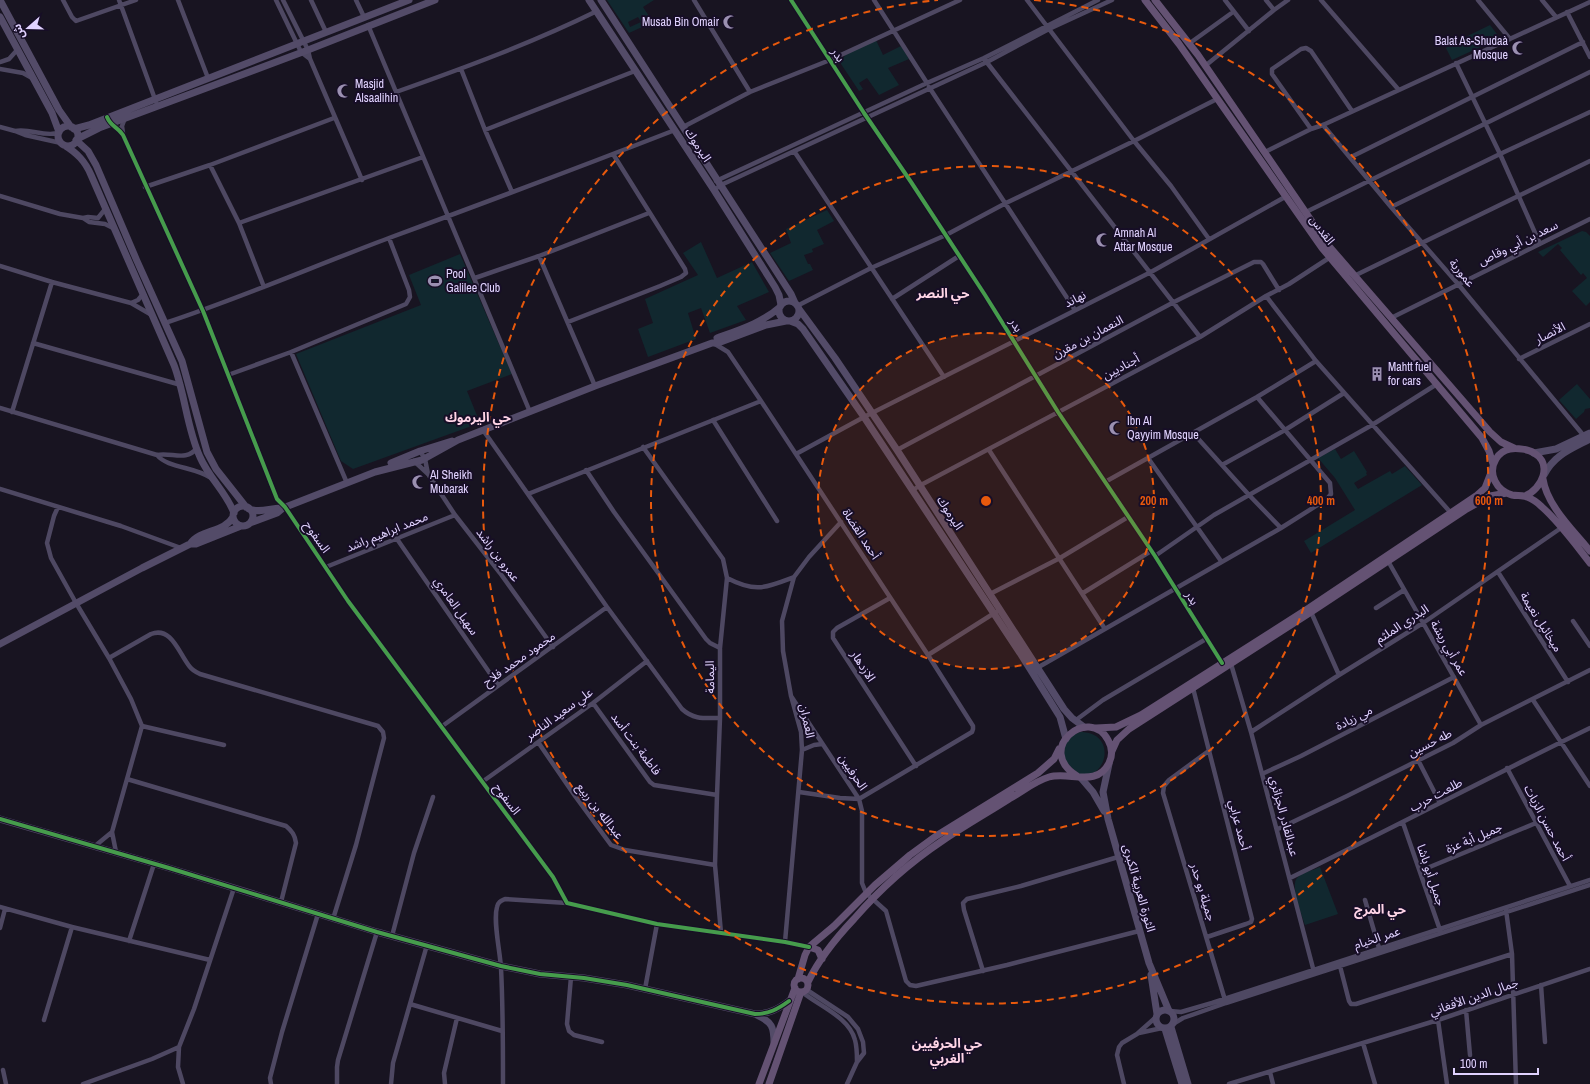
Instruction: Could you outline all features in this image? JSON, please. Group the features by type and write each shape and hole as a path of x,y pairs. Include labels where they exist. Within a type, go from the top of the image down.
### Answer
{"main road":[{"name":"القدس","path":"1145,0 1179,44 1285,197 1482,438 1489,450 1493,467"},
{"name":"القدس","path":"1155,0 1190,43 1206,66 1306,212 1332,256 1354,276 1490,432 1501,442 1514,448"},
{"path":"802,989 794,984 798,978 809,947 834,926 866,893 910,855 931,840 1038,773 1054,759 1069,733 1084,727 1102,729 1116,727 1134,718 1222,663 1451,513 1480,492 1488,482 1493,467 1501,453 1514,448 1534,453 1538,456 1543,464 1545,490 1550,500 1590,551"},
{"path":"1493,467 1495,481 1498,486 1507,493"},
{"path":"1525,496 1536,490 1543,477"},
{"path":"759,1084 789,1001 802,989 842,931 892,879 938,844 1020,792 1048,777 1062,775 1092,777 1099,775 1106,769 1110,762 1117,740 1125,732 1485,498 1496,494 1507,493 1525,496 1543,508 1590,563"},
{"path":"1093,728 1101,732 1107,738 1112,753"},
{"path":"1064,742 1060,754 1063,764 1068,771 1079,777"},
{"path":"809,947 818,950 822,959"},
{"path":"805,955 808,961 817,966"},
{"path":"769,1084 805,979 798,978"}],"street":[{"path":"0,0 59,110 76,132 76,140 88,151 96,165 136,262 186,372 207,452 216,469 248,508 252,516 250,523"},
{"path":"63,0 72,17 76,21 136,0"},
{"path":"119,0 157,106"},
{"path":"178,0 208,78"},
{"path":"276,0 300,43 308,50 310,59 334,118 362,180"},
{"path":"283,0 300,43 301,52 310,59"},
{"path":"310,0 326,32"},
{"path":"356,0 364,17"},
{"path":"124,115 154,98 409,0"},
{"path":"15,131 23,130 46,135 58,133 64,127 72,128 108,121 157,106 308,50 435,0"},
{"name":"اليرموك","path":"590,0 675,130 716,185 791,294 797,306 835,358 897,450 916,488 996,612 1055,708 1062,722 1064,742"},
{"path":"601,0 683,127 716,185"},
{"path":"694,0 750,92"},
{"name":"بدر","path":"791,0 867,118 946,235 1058,412 1151,551 1222,663"},
{"path":"874,0 1075,310"},
{"path":"683,127 750,92 830,60 960,0"},
{"path":"1027,0 1134,141 1171,186 1209,240"},
{"path":"716,185 864,113 985,60 1048,28 1098,0"},
{"path":"1048,28 1112,0"},
{"path":"1225,0 1233,12 1249,30"},
{"path":"1266,0 1274,10"},
{"path":"1206,66 1288,0"},
{"path":"1321,0 1398,89"},
{"path":"1478,0 1510,39"},
{"path":"1542,0 1556,17"},
{"path":"1265,152 1311,129 1323,125 1398,89 1590,2"},
{"path":"396,92 461,69 563,28 597,11"},
{"path":"1190,43 1233,12"},
{"path":"1568,12 1590,57"},
{"path":"0,17 52,113 58,137 63,144 78,154 88,167 172,360 181,385 197,448 204,465 226,496 236,523 241,526"},
{"path":"368,26 530,412"},
{"path":"1351,158 1583,42"},
{"path":"1311,129 1272,74 1272,69 1274,67 1301,49 1306,48 1311,51 1352,111"},
{"path":"0,62 9,59 18,49"},
{"path":"985,60 1200,337"},
{"path":"1456,63 1500,154 1540,244"},
{"path":"0,69 23,73 33,79"},
{"path":"461,69 512,192"},
{"path":"485,130 635,71"},
{"path":"1306,212 1590,72"},
{"path":"716,185 867,118 928,85"},
{"path":"0,644 190,544 196,544 277,513 284,508 375,472 425,459 458,440 483,430 595,386 712,343 718,343 770,316 787,302 797,306 871,268 946,235 1006,203 1217,99"},
{"path":"1391,208 1500,154 1590,112"},
{"path":"123,135 122,126 124,115"},
{"path":"146,187 210,165 334,118"},
{"path":"108,121 118,128 123,135"},
{"path":"0,127 25,135 71,145 76,140 108,121"},
{"name":"عمورية","path":"1323,125 1391,208 1458,284 1519,359 1588,438"},
{"path":"165,324 203,311 389,238 675,130"},
{"name":"السفوح","path":"123,135 203,311 275,494 348,601 553,877 567,903"},
{"path":"794,151 944,377"},
{"path":"568,322 667,283 681,277 686,273 685,269 613,154"},
{"path":"239,223 423,157"},
{"path":"1354,276 1590,161"},
{"path":"210,165 239,223 264,287"},
{"name":"اليرموك","path":"716,185 775,287 779,295 781,306"},
{"path":"0,196 60,214 83,218 98,218 106,208"},
{"name":"نهاند","path":"796,454 864,417 1150,272 1285,197"},
{"path":"475,278 540,256 649,213"},
{"path":"83,218 89,222 105,224 115,229"},
{"name":"سعد بن أبي وقاص","path":"1391,318 1589,221"},
{"path":"228,375 291,352 398,308 409,301 409,290 389,238"},
{"path":"540,256 595,386"},
{"path":"892,299 959,256"},
{"name":"أجناديين","path":"916,488 1200,337 1266,296 1279,290 1332,256"},
{"name":"النعمان بن مقرن","path":"897,450 1174,302 1254,262 1261,262 1264,264 1279,290"},
{"path":"0,266 52,282 131,303 143,308 153,316"},
{"path":"12,412 52,282"},
{"path":"131,303 138,300 143,294"},
{"path":"1266,296 1316,361 1451,513"},
{"path":"781,306 780,314 788,321"},
{"path":"728,337 766,325 788,321 798,316 797,306"},
{"name":"اليرموك","path":"788,321 798,324 803,329 990,594 996,612 1037,668 1064,709 1084,727"},
{"name":"الأنصار","path":"1519,359 1590,324"},
{"path":"728,337 728,352"},
{"path":"33,343 181,385"},
{"name":"أحمد القضاة","path":"712,343 728,352 841,522 973,726 972,732 916,766"},
{"path":"291,352 347,483"},
{"path":"1105,482 1257,398 1316,361"},
{"path":"1154,556 1214,515 1372,425 1437,384"},
{"path":"1222,465 1285,430 1344,393"},
{"path":"1037,668 1221,561 1281,528 1320,504 1331,494 1330,483 1312,460 1257,398"},
{"path":"528,494 761,401"},
{"path":"0,408 157,455 167,454 184,456 189,455 197,448"},
{"path":"713,420 777,521"},
{"path":"483,430 607,607 682,709 695,718 720,718"},
{"path":"1193,433 1281,528"},
{"path":"1534,453 1556,450 1588,438"},
{"path":"1543,477 1557,456 1588,438"},
{"path":"375,472 384,466 416,452 458,440"},
{"name":"اليمامة","path":"643,447 723,559 727,578 720,648 720,718 716,795 716,865 720,933"},
{"path":"989,450 1105,629"},
{"name":"عمرو بن راشد","path":"428,474 425,459 416,452 413,458 428,474 455,515 500,573 553,646"},
{"path":"157,455 165,462 197,471 215,481"},
{"path":"1148,458 1221,561"},
{"path":"586,470 614,512 706,639 710,643 720,648"},
{"path":"0,489 121,526 181,548"},
{"path":"58,507 49,534 47,543 48,551 57,570 109,658 131,699 142,726 112,832 116,852"},
{"path":"190,544 194,539 226,525 239,508 248,508 258,511 284,508"},
{"name":"محمد ابراهيم راشد","path":"326,568 455,515"},
{"path":"990,594 1060,558 1128,517"},
{"name":"العمران","path":"785,942 788,888 799,792 802,750 801,732 790,696 783,651 782,621 794,577 809,557 841,522"},
{"name":"البدري الملثم","path":"1251,732 1423,623 1561,528"},
{"name":"سهيل العامري","path":"397,539 498,685"},
{"path":"1083,593 1151,551"},
{"name":"عمر أبي ريشة","path":"1388,561 1481,725"},
{"name":"ميخائيل نعيمة","path":"1498,572 1568,682"},
{"path":"727,578 746,586 758,588 770,586 794,577"},
{"path":"1376,608 1404,590"},
{"name":"الازدهار","path":"890,598 837,628 833,632 833,638 916,766"},
{"name":"محمود محمد فلاح","path":"441,727 607,607"},
{"path":"928,655 996,612"},
{"path":"1311,612 1339,675"},
{"path":"1573,620 1590,646"},
{"path":"109,658 151,634 156,632 164,633 170,637 189,666 200,674 378,726 383,732 384,738 356,845 334,918"},
{"path":"1076,720 1103,700 1206,639"},
{"name":"علي سعيد الناصر","path":"482,782 593,703 647,661"},
{"name":"عبدالقادر الجزائري","path":"1231,664 1278,829 1314,972"},
{"name":"طه حسين","path":"1278,829 1453,743 1481,725 1590,670"},
{"name":"مي زيادة","path":"1262,774 1313,750 1454,677"},
{"name":"أحمد عرابي","path":"1193,688 1252,919 1251,922 1246,924 1206,937"},
{"name":"الحرفيين","path":"790,696 859,799 862,811 861,879 866,893"},
{"path":"1533,700 1590,786"},
{"name":"فاطمة بنت أسد","path":"593,703 650,782 654,785 716,795"},
{"path":"142,726 224,745"},
{"name":"طلعت حرب","path":"1290,878 1403,823 1507,768 1590,728"},
{"name":"عبدالله بن ربيع","path":"538,742 575,796 613,847 716,865"},
{"path":"802,750 814,745 822,744"},
{"name":"جميلة بو حدر","path":"1210,750 1169,780 1164,786 1163,793 1226,1001"},
{"path":"1418,760 1440,803"},
{"name":"الثورة العربية الكبرى","path":"1110,762 1103,792 1108,819 1149,963 1169,1011"},
{"path":"799,792 840,798 859,799 916,766"},
{"name":"أحمد حسن الزيات","path":"1507,768 1570,886"},
{"name":"الثورة العربية الكبرى","path":"1079,777 1093,792 1108,819"},
{"path":"127,779 286,826 295,835 296,842 281,902"},
{"path":"392,936 414,853 433,797"},
{"path":"0,819 116,852 377,932 501,966 540,974 607,981 755,1014 766,1019 772,1026 774,1031 773,1046"},
{"name":"جميل أبو باشا","path":"1403,823 1440,931"},
{"name":"جميل أبة عزة","path":"1420,871 1536,823"},
{"path":"95,846 112,832"},
{"path":"983,971 964,910 963,902 1118,857"},
{"path":"130,941 154,864"},
{"name":"عمر الخيام","path":"1314,972 1340,966 1590,880"},
{"name":"عمر الخيام","path":"1506,909 1590,885"},
{"path":"183,1084 178,1067 179,1047 194,1009 234,888"},
{"path":"866,893 886,911 906,981 910,985 916,986 983,971 1139,931"},
{"path":"501,1083 501,966 496,916 497,905 500,901 505,899 567,903 657,924 785,942 809,947"},
{"path":"1365,900 1380,948"},
{"path":"0,928 2,908 72,927 210,960"},
{"path":"1506,909 1512,954 1516,1084"},
{"path":"271,1084 270,1078 282,1032 318,914"},
{"path":"645,989 657,924"},
{"path":"44,1020 72,927"},
{"name":"عمر الخيام","path":"1137,1034 1168,1027 1183,1018 1226,1001 1314,972 1380,948 1440,931"},
{"path":"337,1084 336,1071 338,1060 377,932"},
{"path":"391,1084 393,1063 427,945"},
{"path":"1340,966 1349,1001 1351,1004 1356,1004 1512,954"},
{"name":"الثورة العربية الكبرى","path":"1149,963 1157,1016"},
{"name":"جمال الدين الأفغاني","path":"1229,1084 1363,1044 1590,969"},
{"path":"571,977 567,1024 569,1031 574,1035 602,1042"},
{"path":"1541,985 1545,1042"},
{"path":"802,989 851,1029 856,1044 857,1062"},
{"path":"802,989 848,1016 856,1025 862,1037 864,1050 847,1084"},
{"path":"755,1014 765,1014 774,1011 789,1001"},
{"name":"عمر الخيام","path":"1169,1011 1183,1012 1226,1001"},
{"path":"410,1004 502,1031"},
{"path":"1162,1010 1169,1011 1175,1018 1168,1027 1157,1024 1157,1016 1162,1010"},
{"path":"1466,1010 1470,1055"},
{"name":"عمر الخيام","path":"1124,1084 1117,1051 1122,1043 1137,1034 1157,1016"},
{"path":"445,1084 444,1073 457,1018"},
{"path":"1438,1020 1447,1084"},
{"path":"1168,1027 1182,1084"},
{"path":"1168,1027 1188,1084"},
{"path":"1363,1044 1375,1084"},
{"path":"83,1084 152,1059 179,1047"},
{"path":"3,1070 6,1084"},
{"path":"1270,1072 1273,1084"}],"shaded area":[{"path":"607,0 654,0 643,7 653,22 629,33","holes":["638,17 641,22 630,27 628,22"]},
{"path":"1490,25 1500,38 1452,60 1446,48 1451,44"},
{"path":"876,40 883,55 901,46 909,59 888,68 899,85 879,95 867,78 859,83 863,89 859,91 841,64 841,61 847,53"},
{"path":"827,210 834,221 817,230 824,244 812,249 813,252 804,255 808,264 810,264 813,270 789,281 770,253 791,243 786,229"},
{"path":"1582,231 1586,232 1590,236 1590,302 1586,306 1572,291 1587,278 1583,273 1581,275 1560,250 1562,248 1558,244 1543,257 1538,252"},
{"path":"701,242 717,278 752,262 769,292 737,306 746,320 710,333 701,308 688,313 696,339 648,357 638,329 653,323 645,299 698,275 683,253"},
{"path":"460,254 512,374 467,391 480,423 353,469 341,461 296,354 421,305 409,275"},
{"path":"1577,384 1590,399 1590,408 1585,409 1584,412 1576,419 1559,400"},
{"path":"1335,449 1341,459 1354,451 1367,472 1367,475 1354,483 1358,489 1390,471 1392,474 1405,466 1422,485 1311,553 1304,541 1355,510 1335,478 1318,458"},
{"path":"1080,732 1092,734 1100,740 1104,747 1102,764 1096,771 1089,774 1078,773 1064,760 1066,743 1071,737"},
{"path":"1320,867 1338,914 1305,925 1297,901 1295,882 1302,874"}],"cycle path":[{"path":"791,0 985,295 1058,412 1155,556 1222,663"},
{"path":"107,117 110,123 123,135 203,311 277,499 285,507 348,601 553,877 567,903 657,924 785,942 809,947"},
{"path":"0,819 169,868 377,932 501,966 540,974 584,978 627,985 755,1014 773,1010 789,1001"}],"place":[{"name":"Musab Bin Omair","path":"730,22"},
{"name":"Balat As-Shudaà Mosque","path":"1519,48"},
{"name":"Masjid Alsaalihin","path":"344,91"},
{"name":"Amnah Al Attar Mosque","path":"1103,240"},
{"name":"Pool Galilee Club","path":"435,281"},
{"name":"Mahtt fuel for cars","path":"1377,374"},
{"name":"Ibn Al Qayyim Mosque","path":"1116,428"},
{"name":"Al Sheikh Mubarak","path":"419,482"}],"district":[{"name":"حي النصر","path":"943,293"},
{"name":"حي اليرموك","path":"478,417"},
{"name":"حي المرج","path":"1380,909"},
{"name":"حي الحرفيين الغربي","path":"947,1050"}]}
